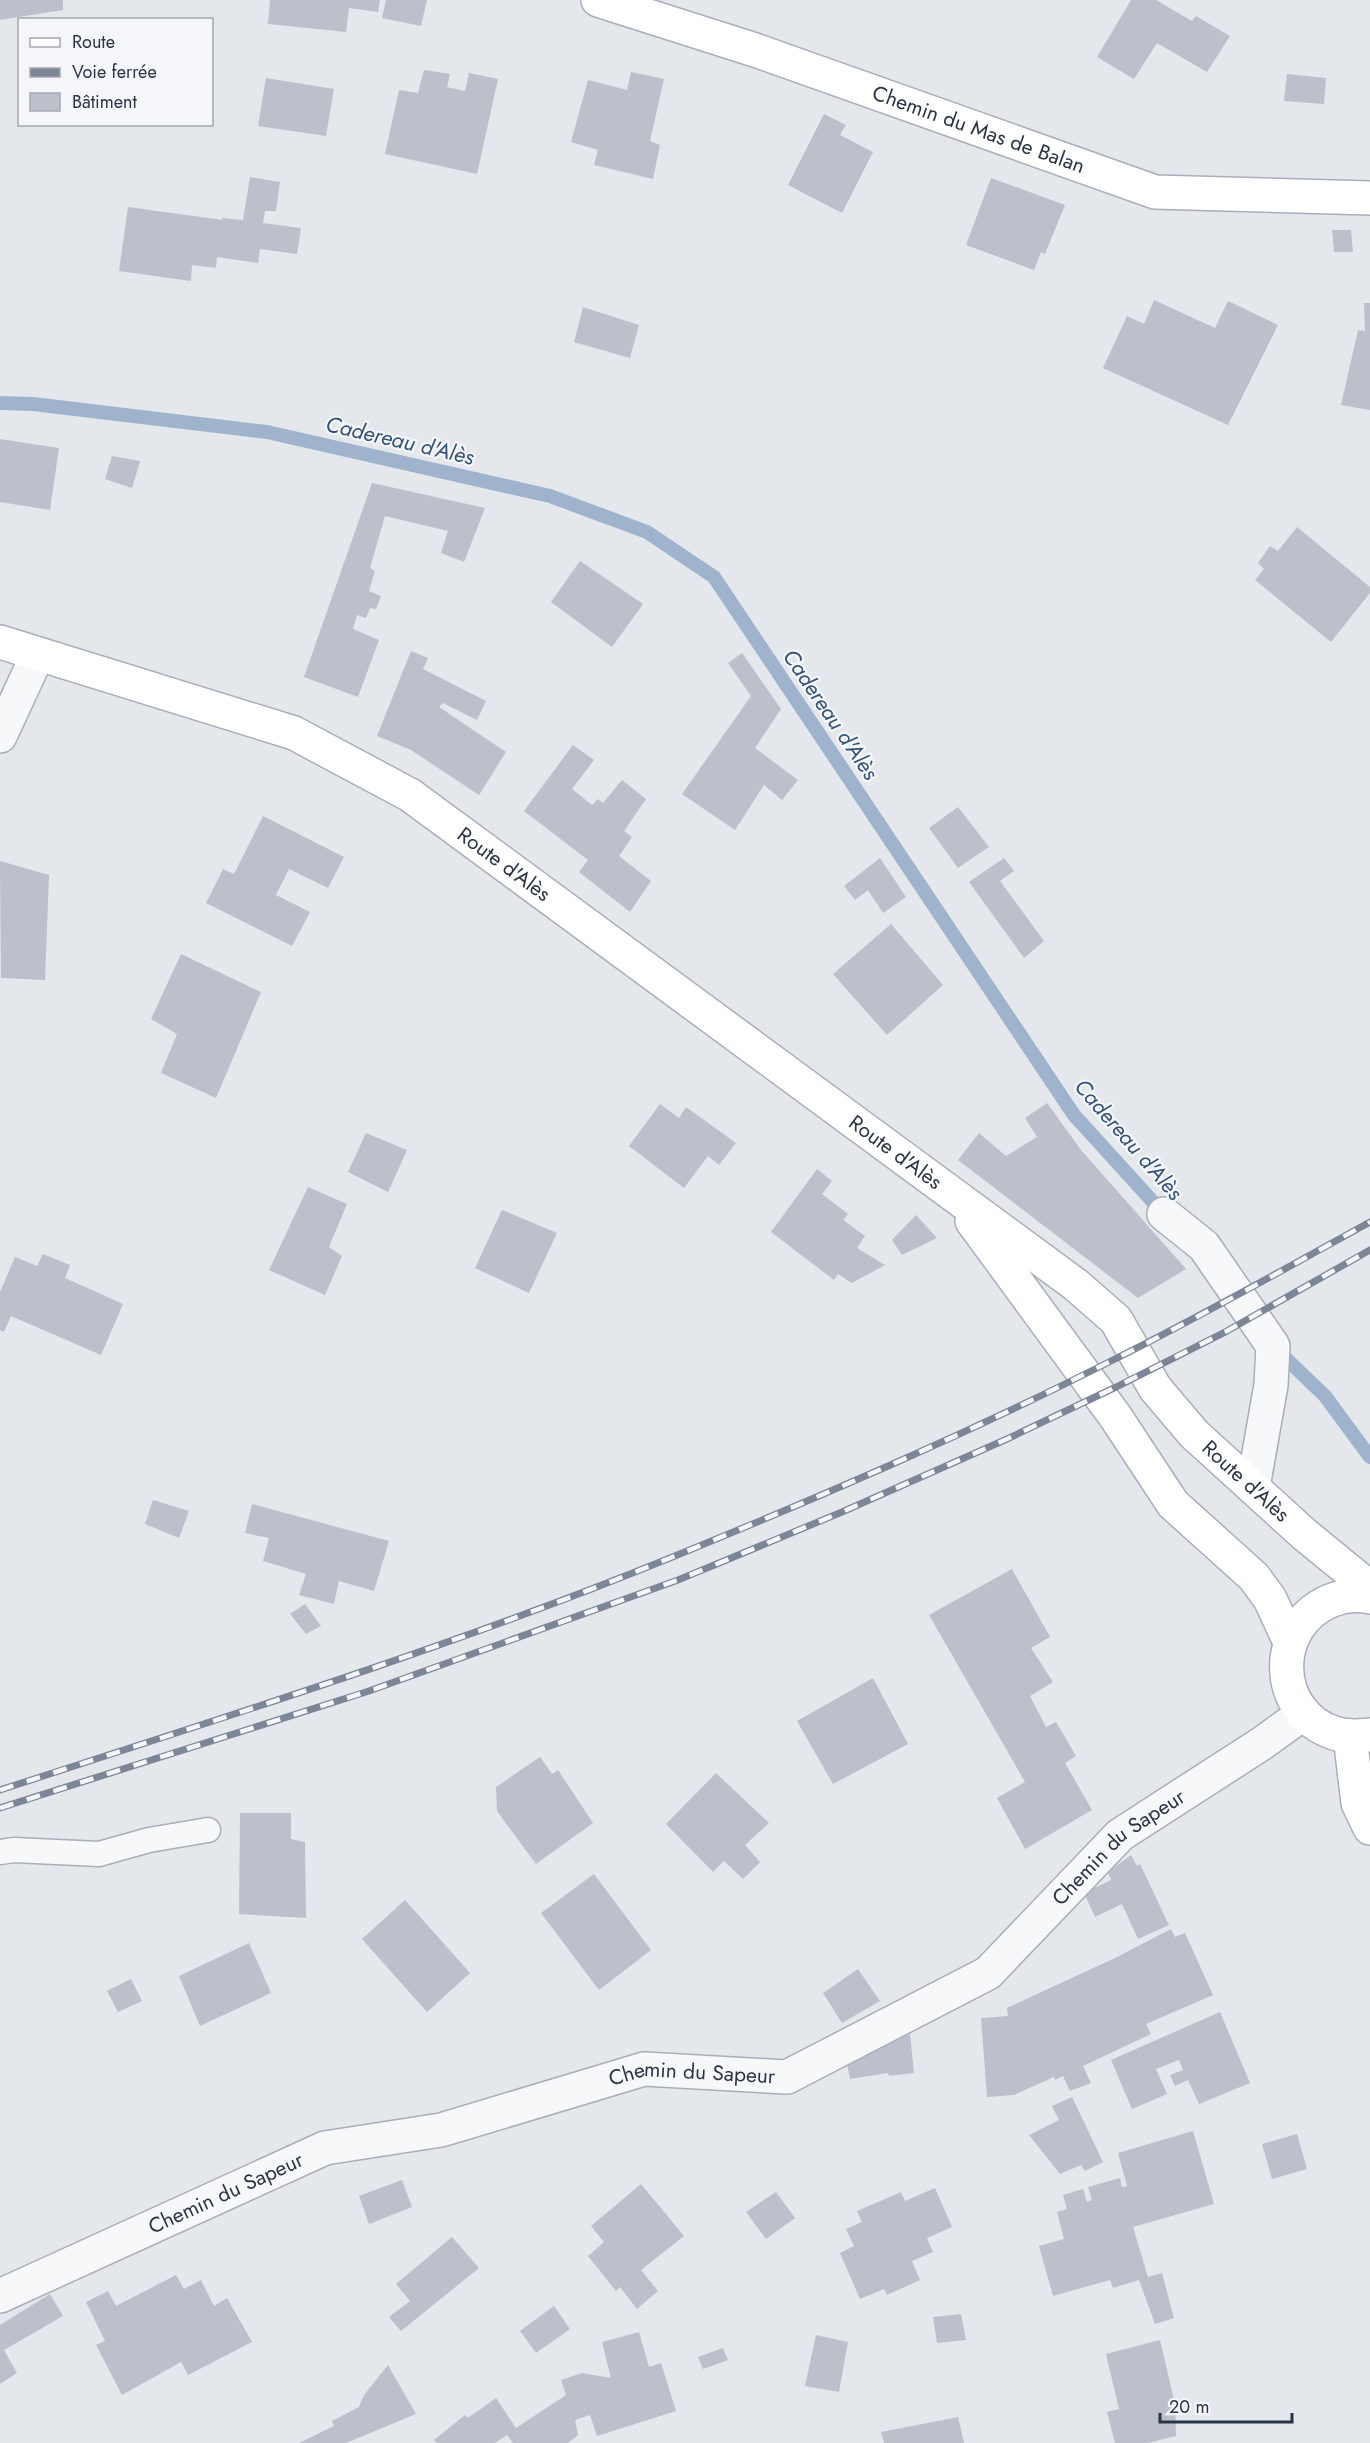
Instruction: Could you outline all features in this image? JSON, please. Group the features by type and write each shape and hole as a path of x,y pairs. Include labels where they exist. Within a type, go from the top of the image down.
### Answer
{"main road":[{"name":"Chemin du Mas de Balan","path":"598,0 755,50 1155,192 1370,198"},
{"name":"Route d'Alès","path":"0,642 294,733 410,795 1076,1285 1116,1320 1155,1388 1194,1434 1304,1534 1370,1588"},
{"name":"Route d'Alès","path":"953,1195 1116,1416 1173,1504 1254,1577 1270,1599 1290,1642"},
{"path":"1370,1597 1363,1595 1340,1597 1318,1606 1301,1622 1290,1642 1286,1660 1287,1680 1293,1698 1304,1713 1325,1728 1360,1736 1358,1803 1370,1828"}],"street":[{"path":"0,736 38,654"},
{"path":"1164,1214 1204,1246 1274,1346 1271,1385 1253,1487"},
{"name":"Chemin du Sapeur","path":"0,2296 325,2148 441,2130 644,2069 787,2077 988,1973 1120,1835 1264,1742 1304,1713"}],"lane":[{"path":"0,1852 14,1850 99,1854 149,1840 208,1830"}],"building":[{"path":"0,0 63,0 63,10 0,20"},
{"path":"270,0 380,0 378,12 349,8 346,32 268,24"},
{"path":"386,0 427,0 421,26 382,18"},
{"path":"1131,0 1156,0 1192,21 1196,16 1230,36 1207,72 1157,43 1134,79 1097,57"},
{"path":"424,70 450,74 447,87 465,91 469,73 498,79 477,174 385,154 399,90 418,93"},
{"path":"631,72 664,79 650,141 660,145 653,179 594,165 598,150 571,142 588,80 627,90"},
{"path":"1287,74 1326,78 1324,104 1284,101"},
{"path":"266,78 334,89 326,136 258,126"},
{"path":"824,114 846,125 840,135 873,152 842,213 788,185"},
{"path":"250,177 280,182 276,211 265,211 263,223 301,228 297,254 260,249 258,263 217,257 216,268 192,265 191,281 119,271 128,207 223,220 222,218 243,220"},
{"path":"991,178 1065,205 1045,254 1041,252 1034,270 966,245"},
{"path":"1332,230 1351,230 1353,252 1334,252"},
{"path":"1154,300 1215,328 1228,301 1278,325 1228,425 1103,368 1127,316 1144,324"},
{"path":"1364,303 1370,303 1370,410 1341,405 1358,330 1365,331"},
{"path":"583,307 639,325 630,358 574,342"},
{"path":"0,439 59,448 50,510 0,502"},
{"path":"112,456 140,461 132,488 105,479"},
{"path":"372,483 485,508 464,562 441,553 448,531 385,516 370,568 375,571 369,591 381,596 376,609 370,608 366,618 357,615 353,629 379,640 358,697 304,677"},
{"path":"1297,527 1370,587 1370,593 1331,642 1255,580 1264,569 1258,563 1270,546 1278,551"},
{"path":"580,561 643,604 612,647 551,602"},
{"path":"411,651 428,658 423,669 486,701 477,720 443,703 439,707 506,752 479,795 411,750 377,736"},
{"path":"742,653 781,709 755,748 798,780 782,800 764,785 735,830 682,794 751,696 728,663"},
{"path":"573,745 594,760 572,789 592,805 598,799 603,803 622,780 646,799 624,831 632,837 619,856 651,881 630,912 579,872 588,860 524,811"},
{"path":"958,807 989,847 958,868 929,828"},
{"path":"263,816 344,857 328,888 289,869 276,895 310,912 292,946 206,903 223,869 234,874"},
{"path":"880,858 906,897 883,913 868,890 855,900 844,886"},
{"path":"1004,858 1014,871 1000,881 1044,941 1024,958 969,882"},
{"path":"0,861 49,875 45,980 1,978"},
{"path":"891,924 943,985 887,1035 833,974"},
{"path":"181,954 261,992 216,1098 161,1073 177,1034 151,1019"},
{"path":"1047,1103 1081,1150 1186,1269 1138,1298 958,1160 979,1133 1006,1156 1037,1137 1025,1118"},
{"path":"660,1104 679,1118 686,1107 736,1143 719,1165 708,1156 684,1188 629,1146"},
{"path":"366,1133 407,1150 388,1192 348,1172"},
{"path":"817,1169 832,1181 822,1194 848,1214 843,1220 865,1236 857,1248 885,1265 852,1283 838,1274 834,1280 771,1232"},
{"path":"308,1187 347,1204 329,1247 342,1256 325,1295 269,1270"},
{"path":"502,1210 557,1233 529,1293 475,1268"},
{"path":"916,1215 937,1238 902,1255 892,1240"},
{"path":"43,1254 70,1265 65,1278 123,1304 101,1355 11,1316 4,1332 0,1330 0,1292 15,1257 37,1266"},
{"path":"153,1500 189,1511 179,1538 145,1524"},
{"path":"252,1504 389,1541 374,1591 339,1581 334,1604 299,1595 306,1574 263,1561 269,1538 245,1533"},
{"path":"1012,1569 1050,1637 1031,1648 1053,1682 1030,1696 1046,1727 1056,1722 1076,1756 1065,1763 1092,1810 1025,1849 997,1798 1025,1782 929,1615"},
{"path":"305,1604 321,1626 306,1634 290,1614"},
{"path":"873,1678 908,1744 833,1784 797,1721"},
{"path":"540,1757 552,1774 558,1770 593,1823 536,1864 497,1811 496,1787"},
{"path":"716,1773 769,1823 745,1845 760,1862 743,1879 724,1861 713,1872 666,1824"},
{"path":"240,1813 291,1813 291,1839 305,1842 306,1918 239,1914"},
{"path":"1131,1855 1137,1866 1140,1864 1169,1925 1138,1939 1122,1904 1095,1917 1084,1893 1111,1880 1108,1872"},
{"path":"594,1874 651,1950 599,1990 541,1913"},
{"path":"405,1900 470,1973 427,2012 362,1939"},
{"path":"1171,1929 1175,1937 1185,1933 1213,1995 1146,2024 1151,2034 1083,2066 1091,2083 1070,2091 1063,2076 1055,2080 1054,2077 1014,2095 987,2097 981,2018 1008,2016 1007,2008 1115,1958"},
{"path":"249,1943 271,1993 200,2026 179,1976"},
{"path":"858,1969 880,2001 842,2023 823,1993"},
{"path":"131,1979 142,2001 118,2012 107,1991"},
{"path":"1220,2012 1250,2083 1199,2104 1188,2080 1175,2086 1170,2075 1183,2070 1179,2060 1156,2069 1167,2094 1132,2109 1111,2060"},
{"path":"910,2034 914,2073 889,2076 888,2073 850,2079 846,2058 859,2048"},
{"path":"1072,2097 1103,2162 1085,2171 1081,2165 1060,2174 1029,2135 1059,2120 1052,2106"},
{"path":"1193,2131 1214,2204 1133,2227 1148,2277 1162,2273 1174,2318 1155,2324 1139,2280 1113,2288 1110,2280 1053,2296 1039,2246 1064,2239 1057,2212 1067,2209 1063,2195 1083,2189 1087,2202 1092,2200 1088,2187 1120,2178 1122,2187 1127,2186 1118,2153"},
{"path":"1297,2134 1307,2169 1272,2179 1262,2144"},
{"path":"402,2180 412,2207 369,2224 359,2196"},
{"path":"641,2184 684,2236 641,2270 658,2291 637,2309 620,2287 616,2291 588,2256 604,2242 591,2226"},
{"path":"935,2188 952,2227 927,2238 933,2252 912,2261 920,2280 887,2295 884,2289 860,2299 840,2253 854,2246 846,2229 862,2222 857,2211 901,2192 905,2201"},
{"path":"776,2192 795,2218 766,2239 746,2212"},
{"path":"452,2237 479,2268 401,2331 389,2317 410,2301 396,2284"},
{"path":"176,2275 184,2289 201,2280 214,2306 227,2298 252,2342 188,2375 181,2362 122,2395 96,2345 105,2341 86,2302 108,2291 116,2306"},
{"path":"50,2294 63,2316 4,2350 17,2373 0,2384 0,2325"},
{"path":"554,2306 570,2329 536,2353 520,2331"},
{"path":"961,2314 966,2340 937,2343 933,2317"},
{"path":"639,2332 649,2367 661,2363 676,2411 597,2436 590,2415 575,2420 578,2435 568,2443 513,2443 507,2435 495,2443 437,2443 434,2440 465,2415 468,2418 496,2398 516,2428 566,2395 561,2380 582,2373 611,2378 602,2342"},
{"path":"816,2335 848,2342 839,2392 805,2386"},
{"path":"1160,2340 1175,2404 1176,2436 1148,2443 1115,2443 1107,2412 1119,2409 1106,2354"},
{"path":"723,2348 728,2360 703,2369 698,2357"},
{"path":"388,2365 416,2414 346,2443 299,2443 334,2426 332,2421 359,2407 364,2395"},
{"path":"958,2417 964,2443 884,2443 881,2432"}],"waterway":[{"name":"Cadereau d'Alès","path":"0,403 33,404 267,432 550,496 647,532 714,577 1074,1115 1164,1214"},
{"name":"Cadereau d'Alès","path":"1277,1350 1325,1396 1370,1457"}],"railway":[{"path":"0,1790 253,1708 505,1622 670,1558 890,1465 1053,1390 1206,1312 1370,1222"},
{"path":"0,1808 369,1691 678,1580 842,1512 1007,1439 1114,1388 1227,1331 1370,1250"}]}
